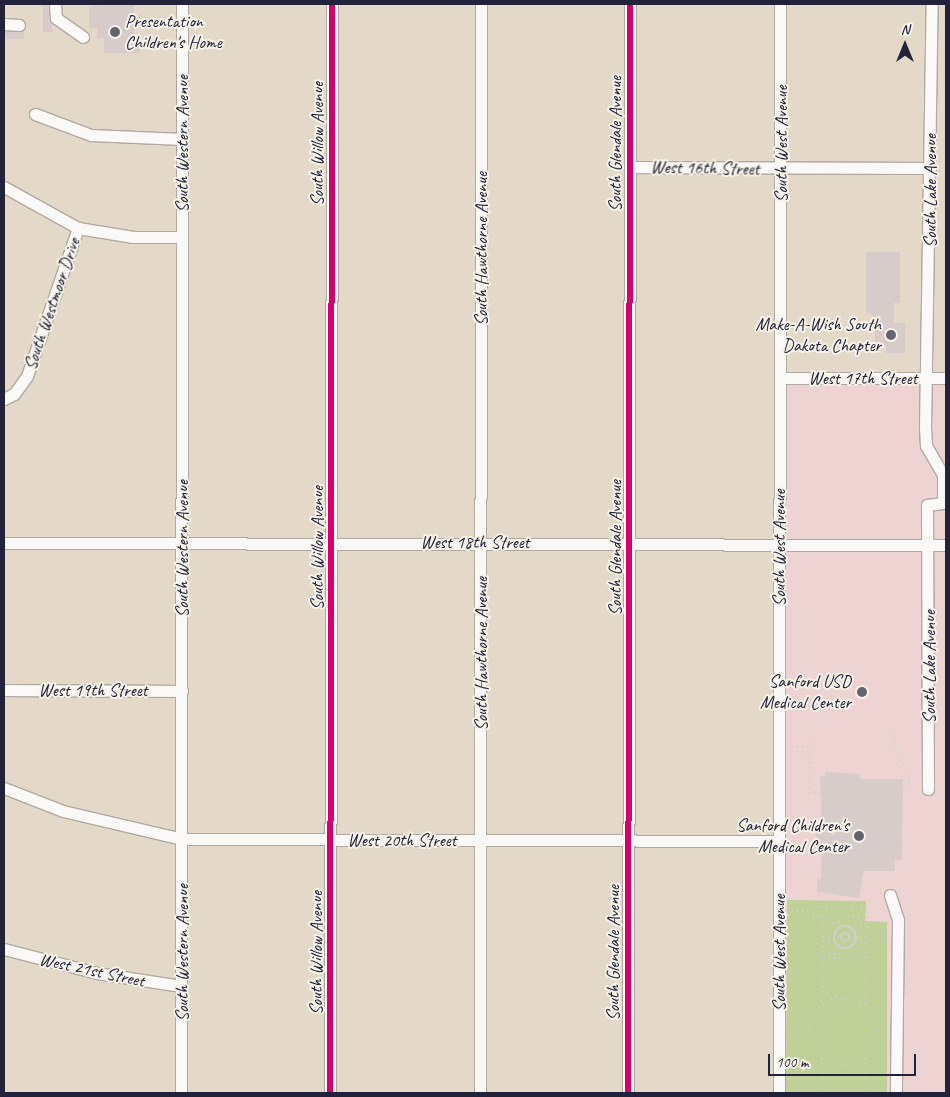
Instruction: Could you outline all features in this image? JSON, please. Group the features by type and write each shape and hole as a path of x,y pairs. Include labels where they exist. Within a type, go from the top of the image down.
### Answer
{"street":[{"path":"55,4 56,18 83,36"},
{"name":"South Western Avenue","path":"181,1093 182,4"},
{"name":"South Willow Avenue","path":"330,1093 332,4"},
{"name":"South Hawthorne Avenue","path":"480,1093 482,841 481,4"},
{"name":"South Glendale Avenue","path":"628,1093 630,4"},
{"name":"South West Avenue","path":"779,1093 780,4"},
{"name":"South Lake Avenue","path":"928,788 929,545 927,505 944,503 943,475 926,446 929,378 932,4"},
{"path":"4,24 19,24"},
{"path":"35,114 91,135 182,138"},
{"name":"West 16th Street","path":"630,167 930,168"},
{"path":"4,187 78,228 133,237 182,237"},
{"name":"South Westmoor Drive","path":"4,399 14,394 27,376 78,228"},
{"name":"West 17th Street","path":"780,378 946,378"},
{"name":"West 18th Street","path":"4,543 630,542 946,545"},
{"name":"West 19th Street","path":"4,690 182,691"},
{"name":"West 20th Street","path":"4,788 64,811 182,839 778,841"},
{"path":"890,895 898,920 896,1093"},
{"name":"West 21st Street","path":"4,949 88,971 181,986"}],"path":[{"path":"134,16 182,16"},
{"path":"894,732 894,746 909,777 909,787 902,787"},
{"path":"813,739 809,747 808,793 822,793"},
{"path":"792,747 809,747"},
{"path":"866,1003 866,937 867,917 867,907 808,907 808,916 867,917"},
{"path":"822,907 822,1003"},
{"path":"792,911 808,911"},
{"path":"836,916 838,922"},
{"path":"852,922 854,917"},
{"path":"838,953 833,953 829,948 829,926 833,922 838,922 845,926 856,937"},
{"path":"852,922 857,922 861,926 861,949 857,953 852,953 834,937 845,926 852,922"},
{"path":"822,937 841,937 845,933 849,938"},
{"path":"841,937 845,941 849,938 866,937"},
{"path":"836,958 838,953 856,937"},
{"path":"852,953 853,958"},
{"path":"822,958 866,958"},
{"path":"822,1058 844,1066 866,1058 876,1046 879,1031 876,1016 866,1003 844,996 822,1003 812,1015 809,1032 822,1058 822,1093"},
{"path":"791,1032 809,1032"},
{"path":"866,1058 866,1093"}],"shaded area":[{"name":"Sanford USD Medical Center","path":"780,378 946,378 946,1093 779,1093"}],"green space":[{"path":"787,900 866,901 865,921 887,922 887,1093 786,1093"}],"building":[{"path":"43,4 48,4 53,32 43,32"},
{"name":"Presentation Children's Home","path":"134,4 134,37 140,37 140,53 104,53 104,38 97,38 97,28 89,28 89,6"},
{"path":"24,30 24,39 4,39 4,32"},
{"path":"866,252 900,252 900,303 894,303 894,323 905,323 905,353 886,353 886,346 875,346 875,317 866,311"},
{"name":"Sanford Children's Medical Center","path":"825,772 860,774 860,779 903,779 902,860 895,860 895,871 864,871 859,898 817,892 817,879 821,879 822,844 816,844 816,827 822,827 820,776 825,777"}],"cycle path":[{"path":"330,1093 332,4"},
{"path":"628,1093 630,4"}],"place":[{"name":"Presentation Children's Home","path":"115,32"},
{"name":"Make-A-Wish South Dakota Chapter","path":"891,335"},
{"name":"Sanford USD Medical Center","path":"862,692"},
{"name":"Sanford Children's Medical Center","path":"859,836"}]}
